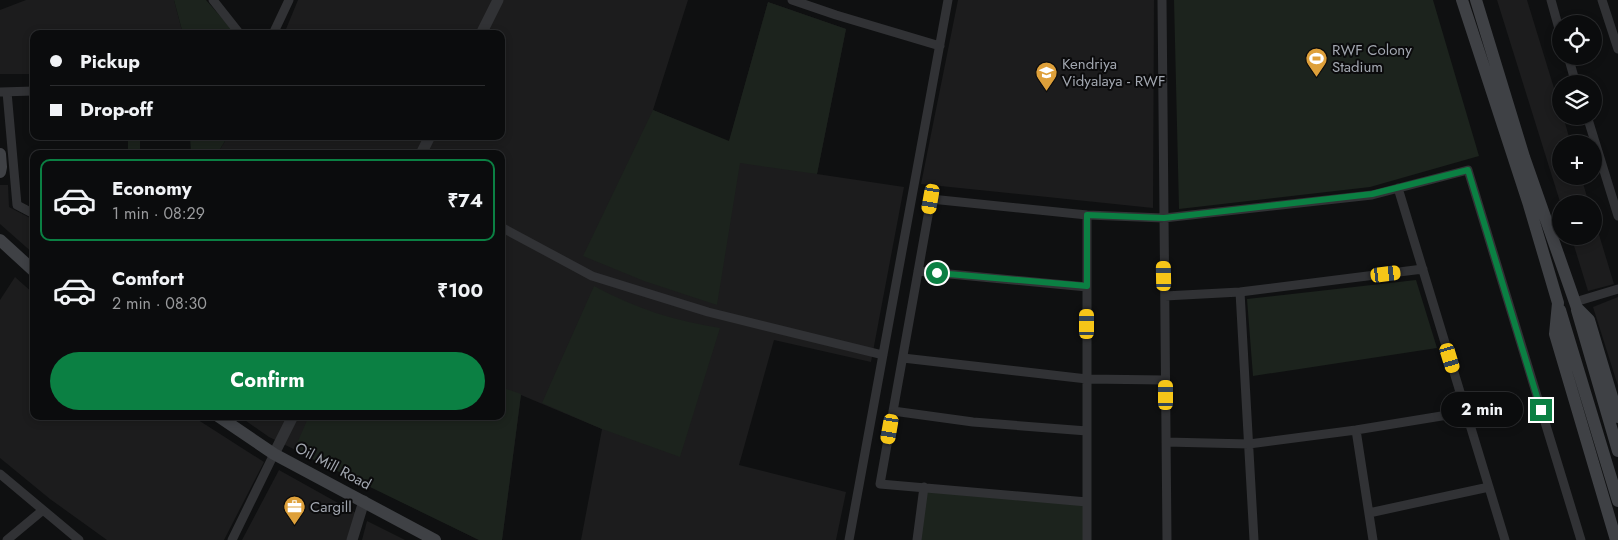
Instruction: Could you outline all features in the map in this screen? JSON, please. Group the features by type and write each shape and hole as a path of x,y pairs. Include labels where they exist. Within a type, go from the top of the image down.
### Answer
{"main road":[{"path":"1462,0 1529,205 1618,500"},
{"path":"1476,0 1524,156 1576,305 1618,451"},
{"path":"0,154 0,170"},
{"path":"0,240 30,267"},
{"path":"1558,303 1555,334 1616,540"},
{"path":"1576,305 1589,320 1618,417"},
{"name":"Oil Mill Road","path":"224,420 274,454 364,500 435,540"}],"street":[{"path":"213,0 237,30"},
{"path":"275,30 289,0"},
{"path":"483,30 498,0"},
{"path":"792,0 836,16 940,46"},
{"path":"849,540 948,0"},
{"path":"1162,0 1167,540"},
{"path":"1551,0 1555,15"},
{"path":"1602,0 1618,49"},
{"path":"30,91 4,92 17,205 30,212"},
{"path":"1590,125 1618,216"},
{"path":"0,170 14,168"},
{"path":"1087,502 880,484 931,199 1087,215 1164,218 1372,194 1468,170 1580,540"},
{"path":"1398,188 1505,540"},
{"path":"1087,215 1087,540"},
{"path":"505,228 592,276 708,312 883,355"},
{"path":"1165,296 1240,292 1423,269"},
{"path":"918,271 1087,286"},
{"path":"1576,305 1618,289"},
{"path":"1240,292 1254,540"},
{"path":"903,358 1087,379 1165,380"},
{"path":"894,410 972,422 1087,431"},
{"path":"1166,442 1249,444 1356,430 1466,412"},
{"path":"232,540 290,420"},
{"path":"1356,430 1373,540"},
{"path":"0,474 79,540"},
{"path":"917,540 924,487"},
{"path":"1369,513 1489,487"},
{"path":"352,540 364,500"},
{"path":"7,540 43,510"}],"shaded area":[{"path":"26,0 174,0 182,30 30,30 30,74 0,74 0,10"},
{"path":"174,0 206,0 232,30 182,30"},
{"path":"298,0 688,0 653,110 729,142 768,2 846,29 817,174 904,187 871,362 774,340 739,465 846,492 836,540 581,540 602,429 521,395 502,540 479,540 269,437 245,420 505,420 505,150 219,150 226,140 505,140 505,30 286,30"},
{"name":"Kendriya Vidyalaya - RWF","path":"958,0 1154,0 1153,208 921,184"},
{"name":"RWF Colony Stadium","path":"1174,0 1433,0 1479,156 1370,187 1179,209"},
{"path":"1497,0 1527,0 1552,82 1552,125 1566,125 1568,135 1552,135 1552,176"},
{"path":"768,2 846,29 817,174 740,163 717,305 644,281 583,256 653,110 729,141"},
{"path":"128,140 140,140 140,150 128,150"},
{"path":"190,140 226,140 219,150 191,150"},
{"path":"0,185 8,185 9,207 30,218 30,250 0,224"},
{"path":"1555,185 1584,185 1586,195 1558,195"},
{"path":"1602,244 1614,284 1588,291 1574,245"},
{"path":"15,277 30,290 30,420 198,420 264,462 224,540 107,540 50,499 0,458 0,300"},
{"path":"1416,280 1437,348 1253,376 1247,299"},
{"path":"594,286 624,301 655,313 687,322 720,328 680,457 602,429 542,403"},
{"path":"1618,297 1618,386 1593,307"},
{"path":"505,388 521,394 502,540 479,540 294,450 307,420 505,420"},
{"path":"279,470 356,513 347,540 242,540"},
{"path":"924,487 1087,502 1087,540 917,540"},
{"path":"367,521 405,540 362,540"}],"place":[{"name":"RWF Colony Stadium","path":"1316,78"},
{"name":"Kendriya Vidyalaya - RWF","path":"1046,92"},
{"name":"Cargill","path":"294,526"}],"route":[{"path":"937,273 1087,286 1087,215 1164,218 1372,194 1468,170 1541,410"}]}
